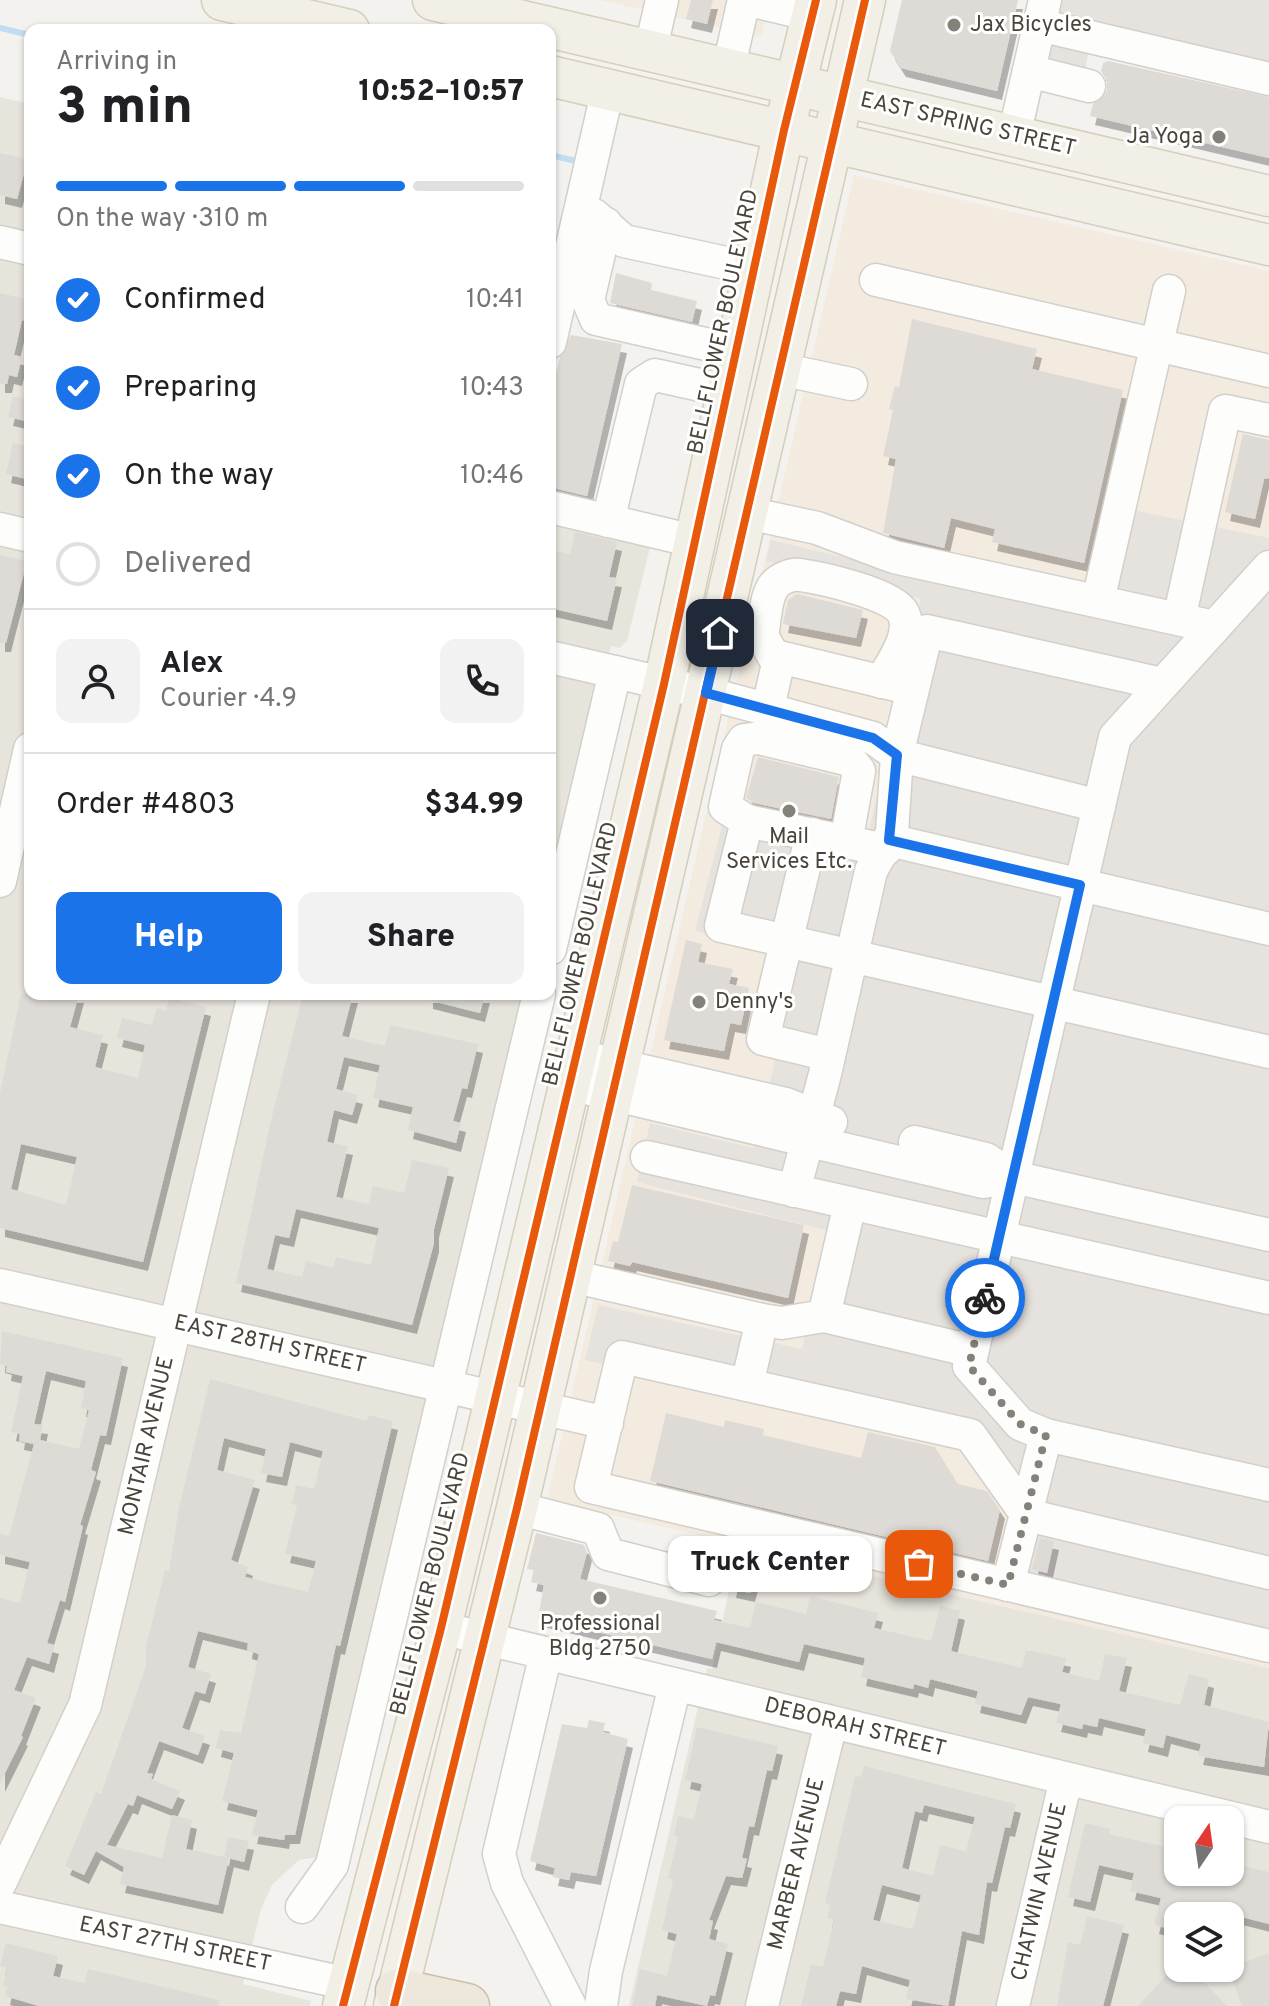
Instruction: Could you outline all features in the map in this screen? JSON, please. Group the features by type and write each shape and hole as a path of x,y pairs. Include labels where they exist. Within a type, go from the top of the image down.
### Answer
{"highway":[{"path":"396,1998 467,2006"}],"main road":[{"path":"222,0 324,24"},
{"name":"EAST SPRING STREET","path":"433,0 529,24"},
{"path":"346,1995 396,1998 517,1508 865,0"},
{"name":"BELLFLOWER BOULEVARD","path":"346,1995 441,1628 664,684 784,130 814,7"},
{"name":"EAST SPRING STREET","path":"556,30 1269,196"},
{"path":"556,77 1269,245"}],"street":[{"path":"650,52 662,0"},
{"path":"728,70 747,0 814,7"},
{"path":"1014,136 1042,13 1269,79"},
{"path":"1029,71 1089,86"},
{"path":"556,316 608,89"},
{"path":"587,181 593,214 624,241 754,269"},
{"path":"605,223 588,300 596,319 736,351"},
{"path":"0,242 24,248"},
{"path":"876,280 1269,371"},
{"path":"1098,601 1169,291"},
{"path":"780,369 851,384"},
{"path":"608,521 641,384 646,378 655,375 727,391"},
{"path":"1179,619 1225,411 1269,420"},
{"path":"556,508 694,541"},
{"path":"748,513 817,528 894,557 1214,627"},
{"path":"0,529 24,535"},
{"path":"1269,567 1115,737 969,1366 1020,1424 1046,1435 1269,1485"},
{"path":"767,712 778,664 762,636 772,588 781,579 797,574 890,598 903,612 906,625 902,643 881,682"},
{"path":"794,1191 871,871 887,845 897,755 927,631 1162,684"},
{"path":"775,656 913,689"},
{"path":"556,658 706,693 767,712 873,738 897,755 1099,806"},
{"name":"BELLFLOWER BOULEVARD","path":"556,923 615,672"},
{"path":"846,842 860,784 859,771 850,760 759,738 744,740 738,749 725,807 747,821 846,842 887,845 1269,929"},
{"path":"0,881 24,775"},
{"path":"747,821 721,926 1269,1052"},
{"path":"812,834 763,1039 829,1055"},
{"name":"MONTAIR AVENUE","path":"0,1883 85,1705 253,1000"},
{"name":"BELLFLOWER BOULEVARD","path":"302,1907 332,1865 538,1000"},
{"path":"572,1070 617,1080 782,1137 811,1128 986,1159 1013,1177 1269,1235"},
{"path":"647,1157 1269,1298"},
{"path":"824,1316 850,1204"},
{"path":"571,1276 762,1320 782,1323 824,1316 972,1351"},
{"name":"EAST 28TH STREET","path":"0,1285 607,1423"},
{"path":"747,1385 762,1320"},
{"path":"1269,1573 1027,1515 970,1435 622,1357 591,1487 1269,1646"},
{"path":"1008,1585 1046,1435"},
{"path":"517,1508 598,1529 608,1554 709,1580"},
{"name":"DEBORAH STREET","path":"441,1628 1269,1827"},
{"path":"546,1653 499,1854 507,1883 570,2006"},
{"path":"601,2006 606,1971 675,1685"},
{"name":"MARBER AVENUE","path":"762,2006 831,1723"},
{"name":"CHATWIN AVENUE","path":"1013,2006 1066,1779"},
{"name":"EAST 27TH STREET","path":"0,1907 346,1995"}],"shaded area":[{"path":"600,0 771,0 761,37"},
{"path":"1044,0 1269,0 1269,74 1093,30 1079,100 1024,85"},
{"path":"0,97 24,103 24,1000 528,1000 325,1856 299,1860 272,1885 261,1909 243,1984 311,2001 310,2006 0,2006"},
{"path":"854,175 1269,271 1269,1668 547,1500"},
{"path":"1113,506 1269,538 1269,1659 991,1591 1011,1512 956,1444 585,1360 598,1305 802,1349 829,1231 637,1182 650,1123 754,1148 800,956 695,931 722,825 863,857 921,599 766,561 771,540 1085,616"},
{"path":"556,515 652,539 627,641 620,648 611,646 556,880"},
{"path":"739,1545 1269,1668 1269,2006 629,2006 707,1668 712,1669"}],"building":[{"path":"691,0 713,0 707,24 686,19"},
{"name":"Jax Bicycles","path":"902,0 1018,0 997,91 901,68 890,51"},
{"path":"1108,61 1269,97 1269,158 1090,116 1093,104 1107,91 1107,80 1101,71 1103,63"},
{"path":"0,153 24,158 24,174 17,199 0,195"},
{"path":"616,273 652,283 651,290 697,301 692,322 610,303"},
{"path":"0,293 24,299 24,320 14,355 22,357 17,377 9,375 7,384 0,384"},
{"path":"912,319 1037,349 1032,369 1123,390 1084,563 992,542 995,529 951,518 944,548 883,533 896,459 883,456 893,410 889,409 895,386 899,387"},
{"path":"571,335 622,344 587,496 556,488 556,374 560,357"},
{"path":"13,396 24,399 24,421 8,417"},
{"path":"1243,434 1269,440 1269,478 1264,479 1255,519 1225,512"},
{"path":"13,443 24,446 24,478 6,474"},
{"path":"575,532 617,542 609,577 617,578 607,621 556,609 556,551 570,554"},
{"path":"0,555 24,560 24,573 6,643 0,643"},
{"path":"797,594 863,610 856,638 783,624 788,600"},
{"path":"758,757 839,777 831,819 754,803 746,798"},
{"name":"Denny's","path":"686,940 702,944 698,962 733,969 729,984 749,988 741,1025 730,1023 724,1051 664,1040"},
{"path":"21,994 24,994 24,1000 77,1000 70,1027 103,1035 95,1067 138,1078 145,1045 117,1038 122,1018 152,1025 157,1008 166,1011 169,1000 206,1007 143,1262 0,1228 0,1093","holes":["21,1144 77,1157 66,1205 11,1189"]},
{"path":"301,1000 351,1000 342,1036 385,1046 390,1025 478,1044 467,1089 462,1088 453,1121 461,1123 456,1143 408,1130 413,1107 373,1098 380,1065 344,1057 336,1089 358,1095 352,1115 334,1110 327,1142 348,1146 336,1197 369,1204 373,1186 404,1193 412,1160 449,1168 434,1229 434,1243 412,1325 236,1283 270,1124","holes":["296,1209 379,1228 371,1265 336,1257 333,1268 306,1261 302,1277 267,1269 275,1235 289,1238"]},
{"path":"428,1000 483,1000 480,1013"},
{"path":"632,1185 804,1225 788,1298 632,1262 630,1266 608,1261 613,1241 618,1242"},
{"path":"2,1331 123,1358 106,1436 100,1435 91,1470 96,1472 80,1525 83,1526 65,1602 60,1600 47,1643 54,1645 49,1664 27,1657 14,1690 36,1698 23,1737 0,1783 0,1598 20,1603 30,1562 0,1555 0,1534 9,1536 34,1444 19,1441 20,1434 11,1432 23,1376 6,1372 7,1366 0,1364","holes":["46,1371 86,1381 81,1408 89,1410 79,1449 40,1440 43,1425 34,1424"]},
{"path":"210,1379 367,1421 368,1415 393,1421 340,1646 336,1645 295,1835 285,1835 284,1840 252,1835 258,1810 222,1801 234,1753 216,1748 220,1730 241,1733 259,1654 247,1650 248,1643 198,1631 188,1667 211,1674 205,1694 195,1691 182,1728 205,1736 198,1755 159,1741 147,1773 153,1774 151,1779 180,1791 172,1809 137,1795 133,1806 128,1804 107,1845 162,1858 172,1815 192,1820 186,1849 229,1858 218,1905 120,1884 124,1867 96,1851 84,1875 65,1866 96,1792 101,1794 146,1666 146,1646 165,1570 169,1571 179,1508","holes":["224,1438 266,1449 261,1473 282,1477 290,1442 323,1451 314,1489 296,1485 292,1504 297,1505 285,1554 316,1561 308,1592 245,1577 248,1567 231,1560 255,1480 217,1470"]},
{"path":"666,1413 724,1427 725,1420 764,1429 763,1435 861,1458 868,1432 935,1447 958,1484 987,1491 1000,1510 988,1561 650,1481"},
{"path":"536,1533 584,1545 587,1552 580,1579 717,1611 714,1620 750,1628 756,1602 806,1614 810,1596 878,1613 874,1628 931,1641 940,1606 960,1611 951,1651 1022,1668 1026,1651 1033,1651 1066,1658 1062,1672 1099,1681 1105,1654 1127,1658 1119,1691 1180,1705 1189,1674 1209,1679 1204,1705 1269,1722 1264,1767 1198,1756 1201,1744 1166,1735 1163,1748 1143,1743 1146,1729 1099,1718 1097,1727 1083,1724 1082,1729 1056,1723 1061,1704 1028,1697 1021,1715 975,1704 978,1691 930,1679 928,1688 914,1684 913,1689 861,1677 865,1658 804,1644 799,1662 716,1642 712,1659 538,1618 544,1585 531,1582 534,1570 527,1569"},
{"path":"1040,1538 1054,1541 1047,1573 1032,1569"},
{"path":"736,1566 756,1571 750,1593 731,1589"},
{"path":"589,1720 605,1723 603,1732 628,1739 596,1876 571,1872 569,1880 553,1877 555,1868 530,1861 562,1724 587,1728"},
{"path":"697,1727 778,1746 772,1771 767,1770 754,1827 749,1826 742,1858 747,1859 742,1878 726,1876 709,1920 713,1921 709,1939 728,1944 715,1996 710,1995 707,2006 657,1995 655,2006 632,2006 640,1969 667,1976 677,1934 662,1930 673,1880 668,1878 678,1837 674,1836 678,1816 694,1819 702,1784 685,1780"},
{"path":"864,1766 1016,1804 1010,1828 1005,1827 992,1883 987,1882 979,1935 962,1931 948,2006 906,1999 910,1980 862,1966 856,1994 840,1991 836,2006 801,2006 811,1964 823,1967 834,1920 827,1918 830,1905 825,1903 855,1776 861,1777","holes":["924,1805 975,1817 966,1851 940,1845 933,1876 902,1868 915,1811 922,1813","882,1885 921,1895 913,1929 873,1920"]},
{"path":"1085,1823 1110,1829 1109,1834 1164,1847 1164,1886 1244,1886 1244,1866 1269,1872 1269,1924 1244,1918 1244,1902 1164,1902 1164,1928 1154,1925 1161,1898 1130,1891 1134,1873 1099,1865 1090,1902 1068,1897"},
{"path":"228,1837 249,1841 244,1862 224,1857"},
{"path":"1087,1916 1124,1925 1103,2006 1057,2006 1068,1942 1080,1945"},
{"path":"6,1943 58,1956 53,1976 84,1983 88,1969 219,2000 219,2006 39,2006 5,1996 7,1987 3,1986 7,1968 0,1966"},
{"path":"1269,1953 1269,2006 1242,2006 1233,1982 1244,1982 1244,1962"},
{"path":"1164,1977 1164,1982 1204,1982 1227,2006 1138,2006"}],"waterway":[{"path":"0,28 24,34"},
{"path":"556,156 576,161"}],"cycle path":[{"path":"343,2006 441,1628 664,684 784,130 816,0"},
{"path":"394,2006 517,1508 865,0"}],"way so far":[{"path":"919,1564 1008,1585 1027,1515 1046,1435 1020,1424 969,1366 985,1298"}],"place":[{"name":"Jax Bicycles","path":"954,25"},
{"name":"Ja Yoga","path":"1219,137"},
{"name":"Mail Services Etc.","path":"789,811"},
{"name":"Denny's","path":"699,1002"},
{"name":"Truck Center","path":"919,1564"},
{"name":"Professional Bldg 2750","path":"600,1598"}],"route":[{"path":"720,633 706,693 767,712 873,738 897,755 889,840 1080,885 985,1298"}]}
